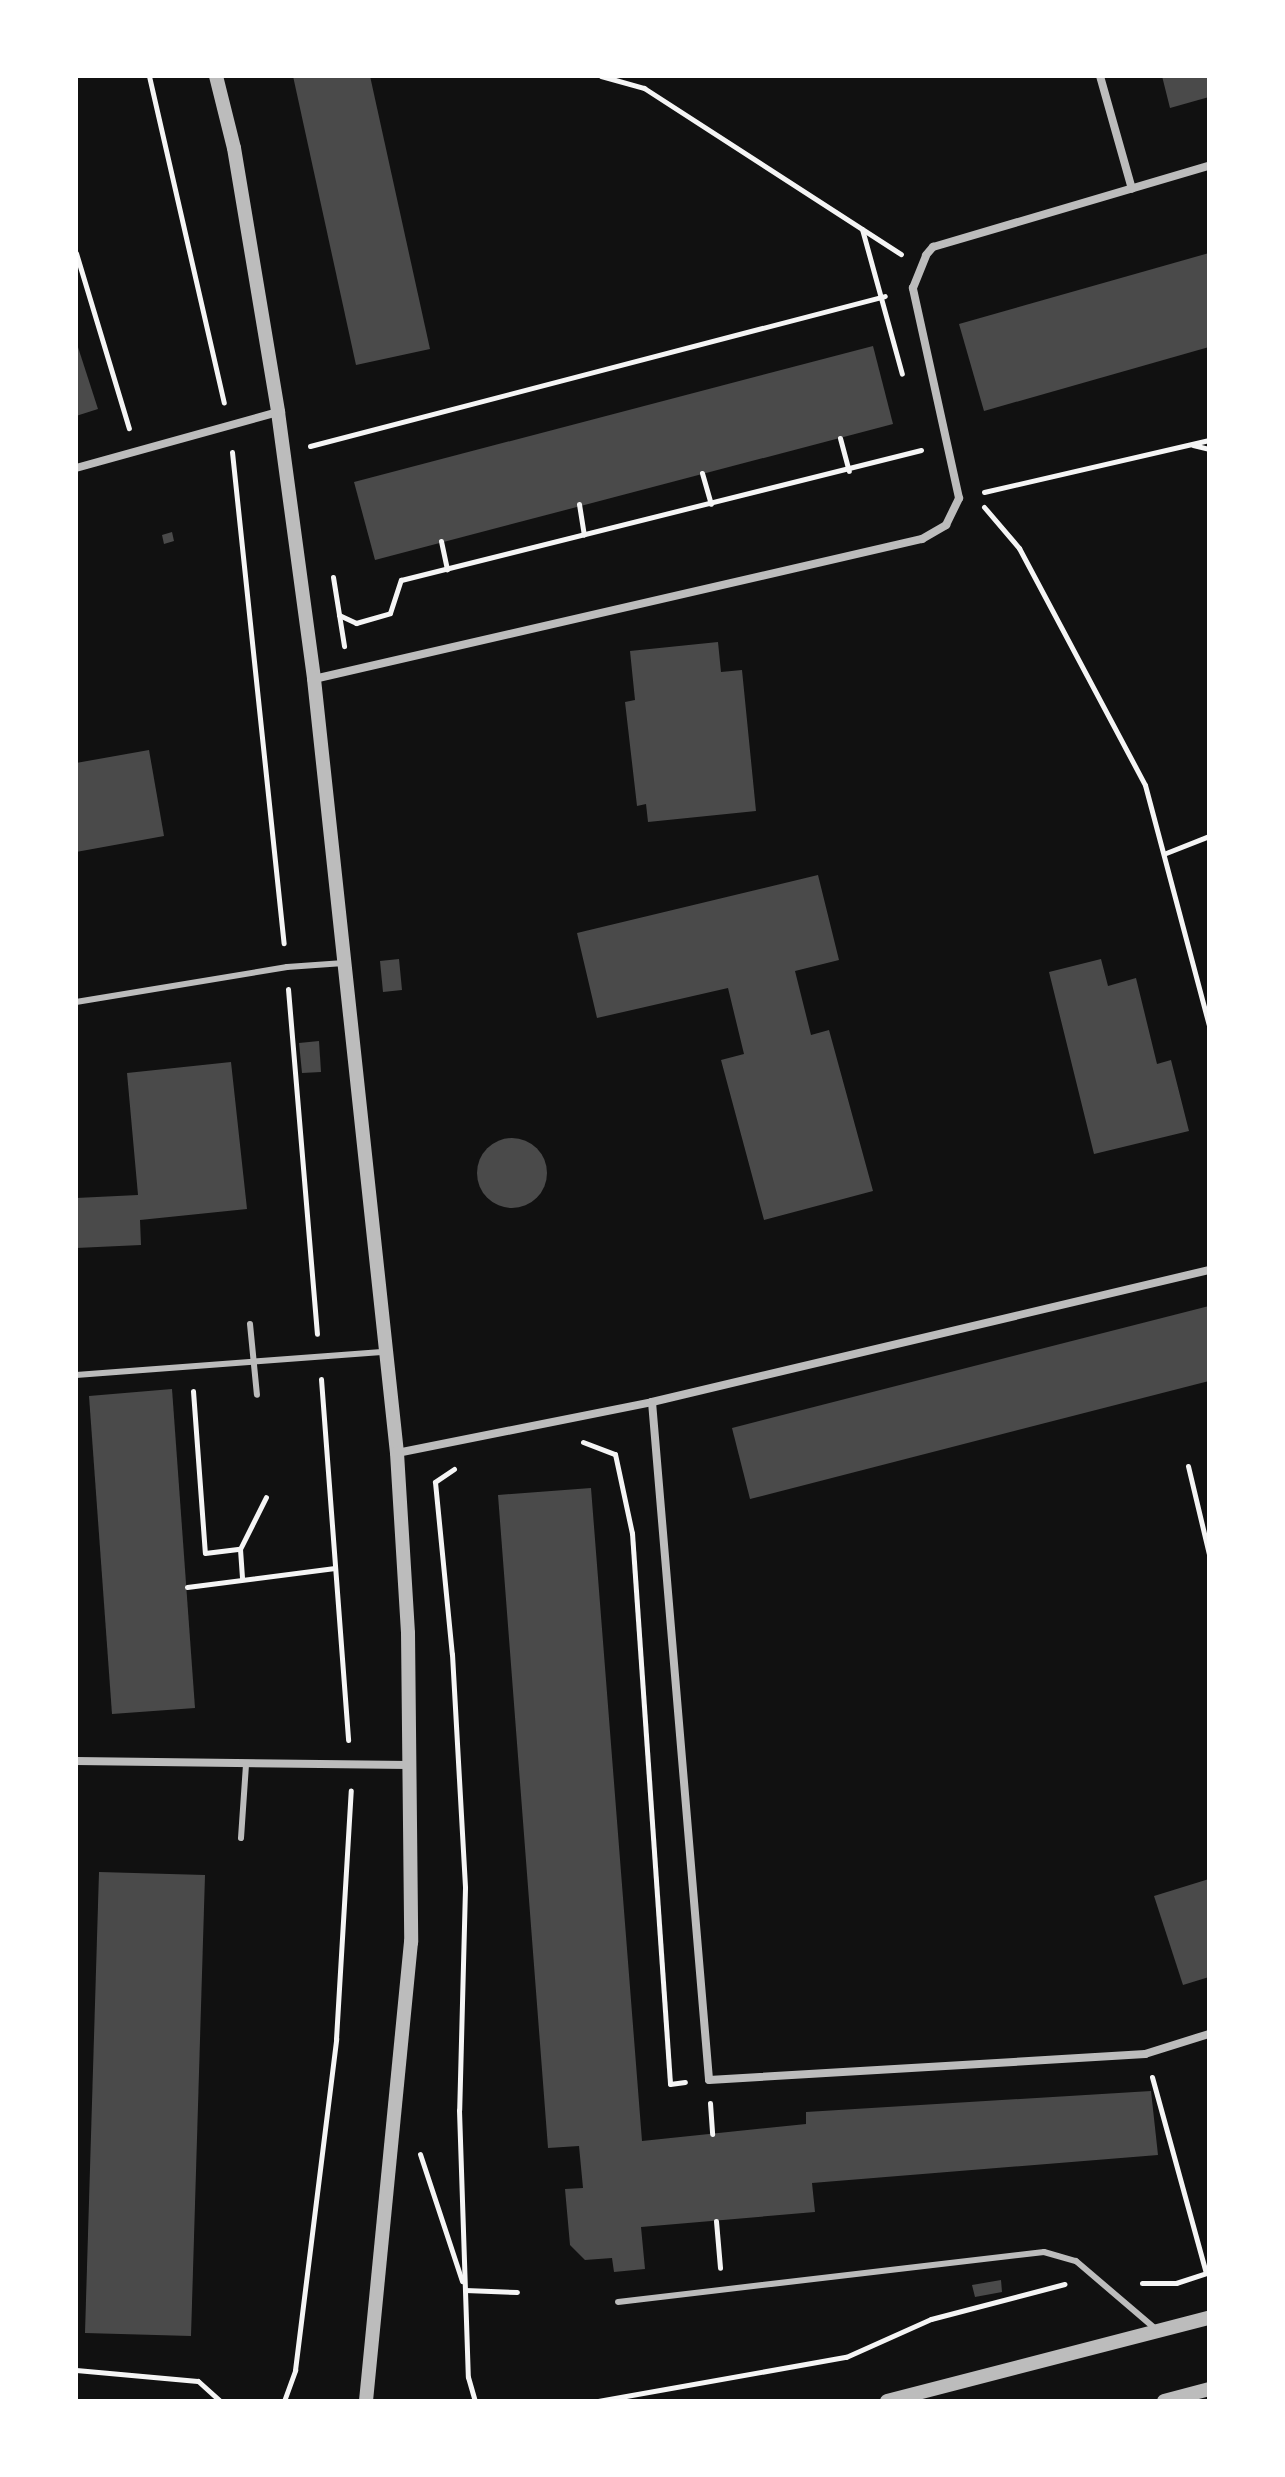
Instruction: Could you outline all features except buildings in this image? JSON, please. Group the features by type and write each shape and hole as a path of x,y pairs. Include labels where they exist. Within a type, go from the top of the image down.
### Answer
{"street":[{"path":"216,76 234,148 278,412 314,679 397,1453 409,1765 411,1942 366,2401"},
{"path":"1100,76 1132,189"},
{"path":"314,679 922,539 946,525 959,498 913,288 920,266 933,247 1209,166"},
{"path":"76,468 278,412"},
{"path":"397,1453 652,1402 1209,1270"},
{"path":"652,1402 709,2080 1145,2054 1209,2034"},
{"path":"76,1761 409,1765"},
{"path":"887,2401 1209,2318"},
{"path":"1164,2401 1209,2389"}],"lane":[{"path":"76,1002 287,967 344,963"},
{"path":"250,1324 257,1395"},
{"path":"76,1375 385,1352"},
{"path":"241,1838 246,1764"},
{"path":"618,2302 1044,2252 1076,2261 1158,2331"}],"path":[{"path":"149,76 229,425 287,967 350,1765 336,2039 295,2370 284,2401"},
{"path":"601,76 644,88 920,266"},
{"path":"862,229 883,296 904,382"},
{"path":"76,253 136,451"},
{"path":"284,453 913,288"},
{"path":"840,438 849,471"},
{"path":"339,615 356,623 390,613 401,580 921,453 918,438"},
{"path":"959,498 1209,440"},
{"path":"1192,444 1209,449"},
{"path":"702,473 711,504"},
{"path":"972,495 1019,548 1128,748 1166,853 1209,1025"},
{"path":"579,504 584,535"},
{"path":"441,541 447,569"},
{"path":"1166,853 1209,836"},
{"path":"191,1366 205,1553 240,1549"},
{"path":"580,1441 615,1454 632,1533 670,2084 709,2080"},
{"path":"461,1465 435,1482 452,1654 465,1888 459,2110 468,2377 475,2401"},
{"path":"1188,1466 1209,1554"},
{"path":"242,1579 240,1549 266,1497"},
{"path":"187,1587 335,1568"},
{"path":"598,2401 846,2357 931,2319 1067,2283 1176,2283 1208,2272 1145,2054"},
{"path":"417,2145 465,2290"},
{"path":"716,2221 722,2291"},
{"path":"465,2290 517,2292"},
{"path":"76,2370 198,2381 220,2401"}]}
